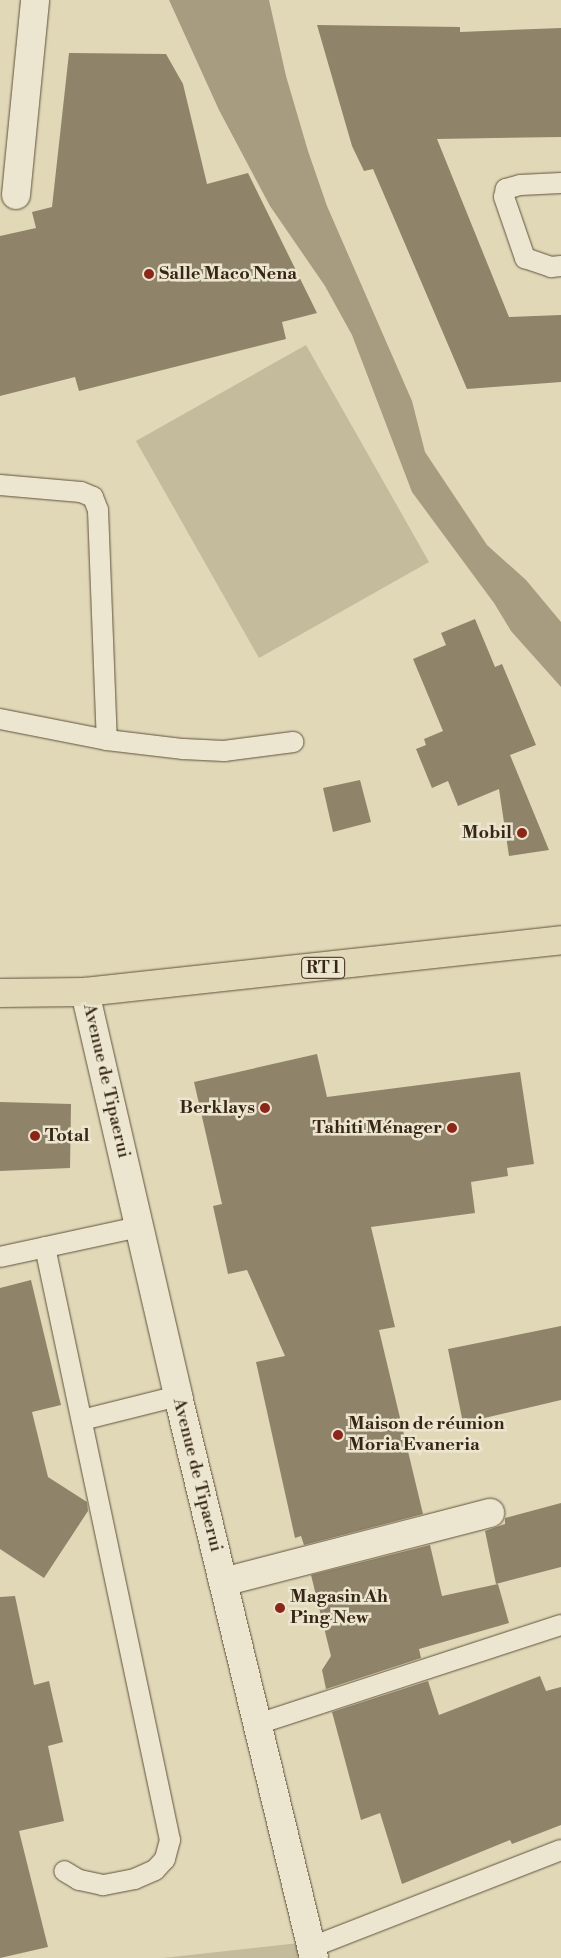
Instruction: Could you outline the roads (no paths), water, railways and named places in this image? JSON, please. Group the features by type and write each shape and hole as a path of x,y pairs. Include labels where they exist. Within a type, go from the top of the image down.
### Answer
{"main road":[{"path":"16,195 34,0"},
{"name":"RT 1","path":"0,993 85,992 561,940"},
{"name":"Avenue de Tipaerui","path":"85,992 178,1396 313,1952"},
{"path":"223,1582 490,1513"}],"lane":[{"path":"561,183 520,185 506,189 504,196 525,258 551,267 561,266"},
{"path":"0,485 81,492 93,497 98,510 107,740"},
{"path":"0,718 107,740 224,751 293,742"},
{"path":"0,1257 139,1227"},
{"path":"45,1247 170,1840 160,1865 135,1879 102,1885 79,1880 64,1871"},
{"path":"82,1420 178,1396"},
{"path":"258,1724 561,1625"},
{"path":"313,1952 561,1850"}],"place":[{"name":"Salle Maco Nena","path":"149,274"},
{"name":"Mobil","path":"522,833"},
{"name":"Berklays","path":"265,1108"},
{"name":"Tahiti Ménager","path":"452,1128"},
{"name":"Total","path":"35,1136"},
{"name":"Maison de réunion Moria Evaneria","path":"338,1435"},
{"name":"Magasin Ah Ping New","path":"280,1608"}]}
